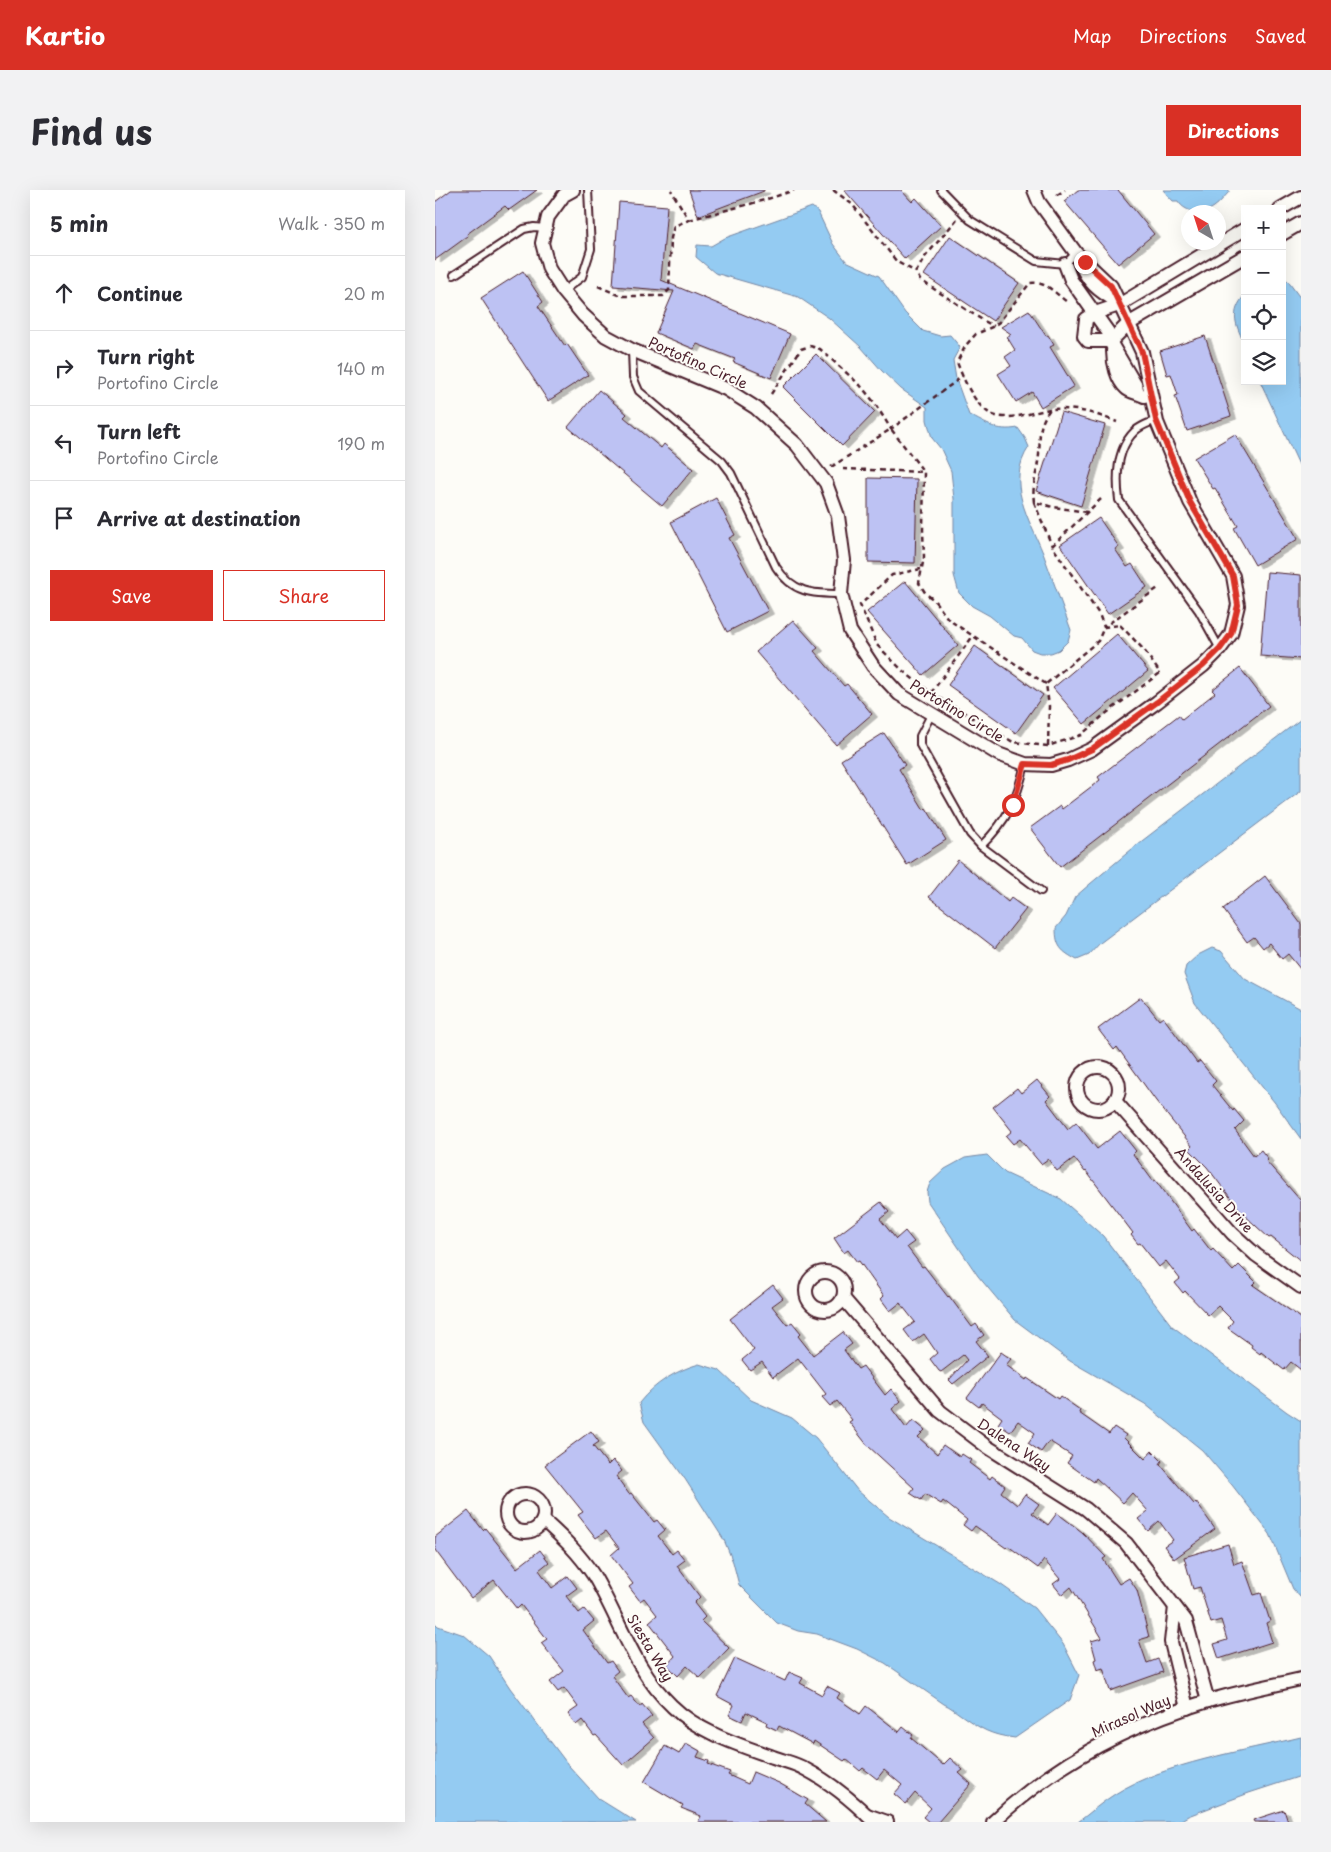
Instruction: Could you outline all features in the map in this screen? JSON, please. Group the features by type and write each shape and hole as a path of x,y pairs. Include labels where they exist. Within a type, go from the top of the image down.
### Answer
{"street":[{"name":"Portofino Circle","path":"573,190 564,195 547,217 542,243 549,269 563,291 583,316 605,336 632,350 725,389 756,408 797,445 826,483 838,516 844,560 841,594 850,631 873,666 899,694 931,715 998,754 1025,764 1051,765 1068,760 1092,749 1165,696 1203,666 1220,649 1231,634 1238,605 1233,576 1190,502 1156,420 1142,352 1118,304"},
{"path":"1034,190 1039,202 1077,253 1085,274 1100,292 1118,304"},
{"path":"1286,206 1301,197"},
{"path":"1286,232 1301,223"},
{"path":"1112,343 1088,341 1084,336 1086,319 1095,313 1118,304 1241,231"},
{"path":"1112,343 1128,324 1241,258"},
{"path":"1065,264 1071,280 1108,332 1112,343 1113,359 1120,380 1126,389 1152,401"},
{"name":"Andalusia Drive","path":"1115,1101 1232,1233 1256,1255 1301,1287"},
{"name":"Dalena Way","path":"843,1298 940,1411 986,1446 1086,1509 1126,1542 1186,1621 1208,1701"},
{"name":"Siesta Way","path":"543,1520 574,1548 594,1576 653,1687 673,1708 702,1728 756,1751 805,1768 854,1802 870,1818 887,1822"},
{"path":"1175,1607 1171,1642 1187,1708"},
{"name":"Mirasol Way","path":"993,1822 1036,1785 1072,1761 1132,1728 1208,1701 1301,1679"}],"lane":[{"path":"563,291 582,277 591,249 588,190"},
{"path":"941,190 970,220 1037,261 1065,264 1077,253"},
{"path":"454,275 524,229 534,227 545,228"},
{"path":"632,350 633,377 639,391 722,461 731,473 776,567 785,580 814,594 841,594"},
{"path":"1156,420 1136,429 1127,440 1119,465 1117,484 1119,500 1199,611 1220,649"},
{"path":"931,715 920,736 920,746 970,834 981,846 1041,891"},
{"path":"981,846 992,835 1013,805 1025,764"}],"path":[{"path":"671,190 689,220"},
{"path":"598,286 621,296 663,296 669,290 671,238 674,226 717,212 747,206 795,190"},
{"path":"833,190 852,204 897,262 916,272 920,280 994,326"},
{"path":"1057,195 1065,190"},
{"path":"916,272 925,257 957,219"},
{"path":"1067,302 1047,285 1037,282 1030,283 994,326 976,334 966,345 957,362 961,376 979,405 995,416 1010,417 1050,409 1088,411 1117,422"},
{"path":"771,394 801,349 810,346 820,350 860,385 874,402 891,429 924,472 924,556 919,583 926,594 935,600 949,620 1046,684 1049,706 1048,746"},
{"path":"831,467 891,429 961,376"},
{"path":"1050,409 1042,420 1039,438 1039,461 1032,488 1034,502 1052,546 1099,614 1104,626"},
{"path":"843,469 924,472"},
{"path":"1052,546 1101,499"},
{"path":"1034,502 1087,512"},
{"path":"921,568 892,574 860,605 877,645 903,671 931,693 1013,742 1048,746 1081,735 1104,715 1160,673 1144,650 1120,625 1104,626"},
{"path":"1046,684 1098,641 1104,626 1158,588"},
{"path":"931,693 973,636"}],"water":[{"path":"1163,190 1229,190 1216,205 1181,205 1178,201 1173,201"},
{"path":"812,207 818,212 833,244 846,261 879,276 905,313 923,331 940,336 950,335 960,347 953,360 956,379 969,415 998,428 1018,428 1025,438 1029,447 1022,460 1019,474 1022,500 1071,630 1068,641 1059,650 1051,653 1040,653 1032,650 1022,638 1014,636 990,616 972,606 959,593 954,575 954,499 951,471 941,449 932,438 927,420 927,407 901,389 861,347 829,318 798,297 715,273 696,257 697,245 711,246 725,238"},
{"path":"1286,280 1301,299 1301,469 1262,385 1286,385"},
{"path":"1241,300 1241,335 1236,319"},
{"path":"1301,719 1301,791 1100,943 1089,955 1077,960 1063,951 1058,944 1056,928 1066,916 1075,897 1138,844"},
{"path":"1212,948 1221,951 1245,979 1301,1009 1301,1139 1275,1103 1195,1003 1184,974 1186,966 1198,955"},
{"path":"987,1155 1005,1173 1061,1199 1103,1236 1172,1326 1301,1421 1301,1598 1293,1589 1270,1534 1202,1450 1145,1404 1070,1361 1015,1320 978,1276 928,1202 927,1192 930,1183 945,1169 965,1158"},
{"path":"699,1364 719,1370 751,1400 792,1418 816,1438 858,1491 889,1517 1000,1584 1034,1608 1063,1644 1079,1675 1070,1700 1015,1738 999,1735 986,1731 974,1724 885,1663 857,1649 817,1634 798,1631 777,1623 739,1585 733,1562 724,1540 685,1479 644,1422 639,1403 645,1396 666,1379 682,1370"},
{"path":"435,1623 438,1626 464,1635 489,1656 510,1688 569,1766 599,1799 636,1822 435,1822"},
{"path":"1301,1737 1301,1776 1249,1793 1188,1816 1178,1822 1078,1822 1115,1794 1157,1774 1205,1759"}],"building":[{"path":"451,190 537,190 509,210 505,206 435,260 435,202"},
{"path":"689,190 764,190 764,191 698,216"},
{"path":"844,190 901,190 912,202 916,198 941,226 905,259"},
{"path":"1078,190 1118,190 1154,234 1118,264 1064,201"},
{"path":"619,202 667,206 661,280 790,334 771,378 733,362 735,359 697,344 694,349 656,333 674,291 613,286"},
{"path":"950,236 1019,283 993,321 924,275"},
{"path":"523,271 543,302 538,306 565,346 567,344 588,375 548,401 481,298"},
{"path":"1029,310 1054,345 1050,347 1074,386 1041,407 1032,392 1016,402 998,374 1011,366 1005,357 1015,350 1007,337 1011,334 1001,327"},
{"path":"1205,336 1231,416 1187,431 1175,396 1178,395 1171,374 1167,375 1160,351"},
{"path":"816,354 875,412 842,446 783,387"},
{"path":"599,390 627,414 624,417 661,448 664,444 693,469 662,506 568,427"},
{"path":"1061,412 1105,425 1081,506 1036,491"},
{"path":"1235,434 1298,539 1255,565 1234,528 1238,526 1194,458"},
{"path":"868,478 917,479 915,563 868,562"},
{"path":"716,498 735,535 729,538 768,611 727,632 671,522"},
{"path":"1099,518 1119,547 1115,549 1127,567 1132,564 1147,587 1108,614 1060,545"},
{"path":"1267,572 1301,575 1301,659 1260,656"},
{"path":"905,581 958,645 923,675 867,612"},
{"path":"793,620 818,648 814,651 844,686 847,684 872,714 836,745 756,652"},
{"path":"1117,634 1148,671 1084,724 1053,688"},
{"path":"975,646 1043,695 1016,733 948,685"},
{"path":"1240,668 1269,706 1060,867 1030,828 1060,806 1062,809 1100,780 1098,777 1179,715 1182,719 1215,693 1212,690"},
{"path":"884,733 905,765 899,769 924,810 926,808 946,840 907,865 841,760"},
{"path":"958,860 1008,902 1011,898 1026,909 995,948 929,897"},
{"path":"1265,876 1301,924 1301,970 1288,954 1282,959 1269,943 1263,948 1254,937 1247,942 1223,909"},
{"path":"1141,997 1159,1020 1163,1017 1197,1063 1200,1061 1216,1081 1212,1085 1233,1111 1234,1109 1244,1121 1235,1130 1254,1156 1261,1150 1268,1159 1266,1161 1301,1201 1301,1261 1271,1237 1269,1238 1242,1213 1207,1167 1189,1149 1192,1146 1156,1101 1117,1047 1114,1050 1098,1029"},
{"path":"1037,1080 1050,1096 1046,1100 1068,1129 1076,1122 1097,1149 1120,1131 1136,1151 1133,1154 1153,1181 1155,1180 1192,1231 1194,1229 1211,1251 1213,1249 1233,1271 1239,1265 1256,1282 1253,1285 1301,1318 1301,1370 1291,1362 1284,1370 1261,1352 1260,1354 1251,1347 1252,1345 1228,1328 1233,1321 1218,1306 1208,1315 1185,1291 1183,1293 1175,1283 1180,1279 1166,1261 1159,1267 1140,1243 1138,1244 1131,1235 1133,1233 1074,1158 1057,1171 1048,1159 1041,1164 1020,1139 1013,1144 1006,1136 1012,1131 993,1107 1017,1088 1021,1093"},
{"path":"881,1202 889,1212 880,1219 896,1239 905,1231 914,1242 907,1247 922,1267 924,1266 949,1296 972,1327 976,1324 984,1335 976,1341 988,1356 953,1384 949,1380 967,1360 963,1355 941,1372 939,1371 930,1359 937,1353 924,1334 913,1342 904,1330 915,1322 900,1303 890,1311 881,1299 884,1296 859,1261 857,1262 848,1250 844,1253 834,1238"},
{"path":"773,1285 783,1298 772,1306 787,1325 792,1322 801,1333 798,1336 813,1355 843,1332 852,1344 844,1350 858,1369 863,1366 885,1395 891,1389 901,1401 892,1409 906,1428 913,1420 925,1430 918,1437 937,1454 943,1445 960,1457 962,1454 971,1460 969,1463 990,1479 992,1476 1005,1486 1001,1492 1017,1505 1025,1494 1039,1504 1032,1513 1048,1525 1057,1513 1082,1532 1106,1557 1103,1559 1119,1584 1129,1578 1137,1590 1149,1637 1139,1640 1147,1663 1158,1659 1163,1672 1110,1691 1103,1668 1097,1670 1091,1641 1102,1638 1071,1587 1062,1595 1053,1584 1060,1579 1044,1560 1038,1568 1008,1546 1006,1548 975,1526 971,1531 963,1525 967,1520 943,1501 941,1504 925,1494 921,1500 910,1493 914,1488 868,1446 849,1422 852,1420 837,1401 830,1406 822,1397 826,1394 798,1358 773,1377 762,1362 750,1370 742,1360 754,1350 730,1319"},
{"path":"1001,1352 1011,1359 1006,1365 1026,1380 1027,1378 1058,1399 1060,1396 1080,1410 1079,1413 1109,1434 1114,1427 1126,1435 1124,1438 1145,1459 1152,1451 1162,1461 1160,1464 1194,1504 1196,1502 1215,1529 1174,1559 1164,1546 1173,1540 1159,1521 1148,1531 1138,1519 1148,1511 1132,1493 1123,1503 1096,1478 1094,1482 1067,1463 1072,1456 1049,1441 1041,1452 1028,1443 1035,1433 1018,1421 1010,1432 998,1424 1002,1418 982,1403 979,1407 967,1398"},
{"path":"591,1431 599,1442 593,1446 608,1465 613,1460 622,1471 616,1476 629,1494 631,1493 654,1522 657,1520 665,1530 658,1536 672,1554 677,1550 685,1560 677,1566 700,1597 694,1603 705,1617 701,1621 729,1648 700,1678 687,1666 678,1676 667,1665 675,1656 649,1622 657,1615 644,1598 640,1601 629,1587 633,1584 611,1555 619,1548 606,1531 596,1538 578,1515 583,1512 545,1465"},
{"path":"468,1511 483,1530 485,1528 517,1568 540,1550 549,1562 539,1570 552,1588 568,1576 577,1588 566,1596 579,1613 584,1609 594,1621 583,1630 607,1663 611,1661 618,1671 612,1676 628,1698 631,1696 640,1707 642,1704 652,1716 642,1724 654,1738 623,1765 596,1735 594,1736 582,1720 576,1725 568,1714 578,1707 564,1688 558,1692 550,1682 564,1671 541,1643 547,1639 521,1605 517,1609 494,1580 471,1598 435,1550 435,1537"},
{"path":"1228,1544 1234,1564 1242,1561 1254,1595 1261,1593 1270,1621 1266,1623 1272,1642 1219,1659 1214,1644 1227,1640 1221,1620 1211,1623 1200,1587 1193,1589 1184,1557"},
{"path":"735,1658 785,1681 789,1672 803,1678 800,1683 822,1695 827,1686 840,1693 837,1698 860,1714 866,1706 899,1732 903,1727 913,1735 911,1738 943,1765 950,1758 963,1770 959,1773 971,1784 938,1822 929,1822 923,1817 931,1808 915,1793 906,1804 894,1794 902,1785 884,1770 877,1779 863,1768 860,1771 846,1759 844,1761 814,1741 813,1744 779,1726 777,1730 766,1725 767,1722 746,1712 742,1721 729,1715 734,1705 717,1696"},
{"path":"686,1743 700,1751 697,1757 709,1761 708,1764 730,1772 728,1775 748,1784 753,1772 779,1783 808,1800 805,1804 826,1822 698,1822 701,1816 681,1808 683,1805 644,1782 665,1746 679,1754"},
{"path":"1284,1810 1288,1822 1254,1822 1253,1820"}],"route":[{"path":"1013,805 1025,764 1051,765 1068,760 1092,749 1157,702 1203,666 1220,649 1231,634 1238,605 1233,576 1190,502 1156,420 1142,352 1111,286 1085,262"}]}
